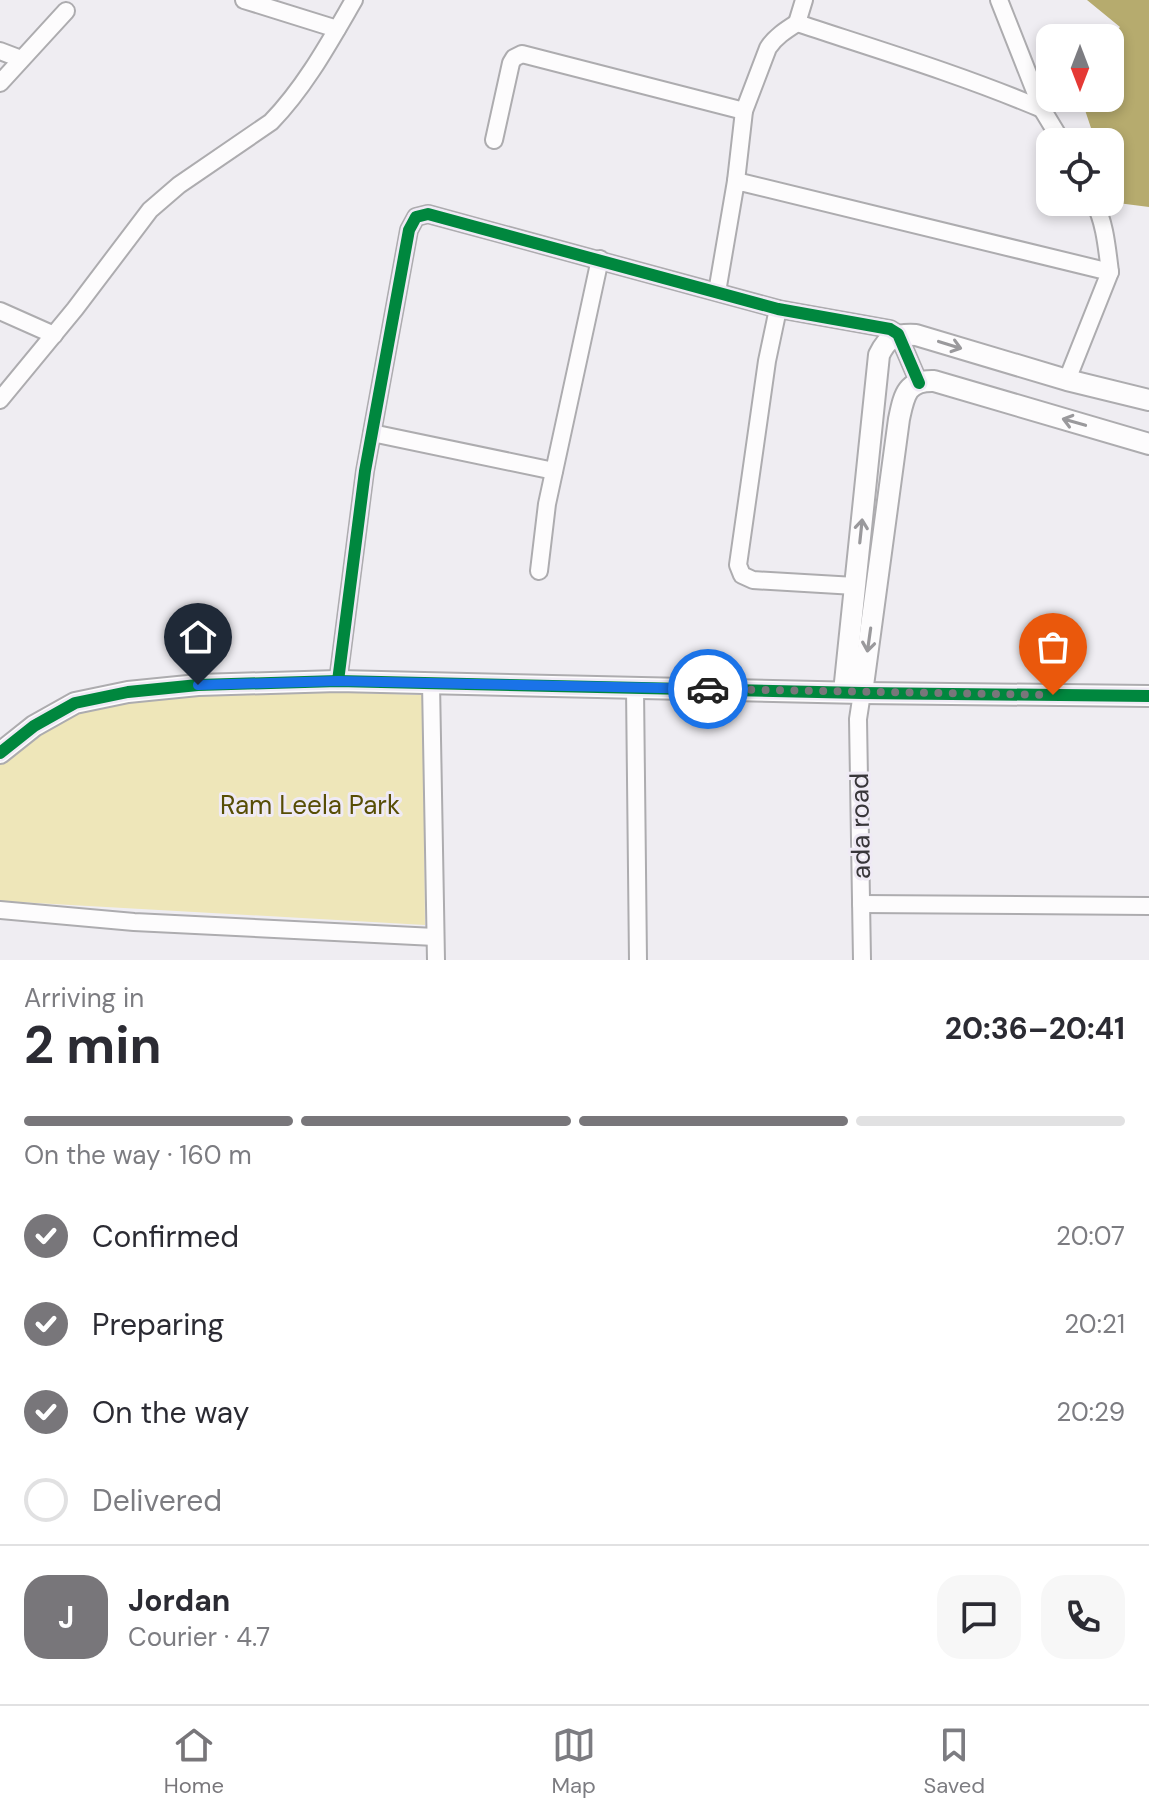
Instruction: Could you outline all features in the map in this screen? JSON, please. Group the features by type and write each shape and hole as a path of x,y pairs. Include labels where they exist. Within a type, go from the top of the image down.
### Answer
{"street":[{"path":"244,0 337,29"},
{"path":"0,400 150,210 179,185 271,122 283,110 322,56 354,0"},
{"path":"717,292 736,181 744,111 768,48 797,23 804,0"},
{"path":"999,0 1036,94"},
{"path":"0,83 66,11"},
{"path":"797,23 1003,92 1036,106"},
{"path":"0,51 21,59"},
{"path":"494,140 511,63 522,54 744,111"},
{"path":"736,181 1110,272"},
{"path":"338,681 365,471 409,230 416,217 428,214 778,309 916,335 1067,380 1149,400"},
{"path":"1067,380 1110,272 1100,216"},
{"path":"539,571 547,504 600,259"},
{"path":"778,309 767,361 739,570 753,580 855,586"},
{"path":"0,311 54,335"},
{"path":"898,334 919,383"},
{"path":"853,693 855,586 879,355 888,341 898,334"},
{"path":"853,693 899,419 904,396 909,389 919,383 934,381 1149,444"},
{"path":"372,433 554,471"},
{"path":"0,753 34,726 75,703 167,687 338,681 853,693 1149,696"},
{"path":"431,683 436,960"},
{"path":"635,688 638,960"},
{"name":"ada road","path":"853,693 858,719 862,960"},
{"path":"861,904 1149,906"},
{"path":"0,910 134,922 435,937"}],"green space":[{"name":"Ram Leela Park","path":"195,688 423,695 425,925 0,901 2,759 75,705"}],"shaded area":[{"path":"1087,0 1149,0 1149,207 1124,204 1124,128 1091,128 1086,112 1124,112 1124,24 1116,24"}],"cycle path":[{"path":"338,681 365,471 409,230 416,217 428,214 778,309 890,329 898,334 919,383"},
{"path":"0,753 34,726 75,703 128,692 198,685 338,681 1149,696"}],"way so far":[{"path":"708,689 1053,695"}],"route":[{"path":"198,685 338,681 708,689"}]}
